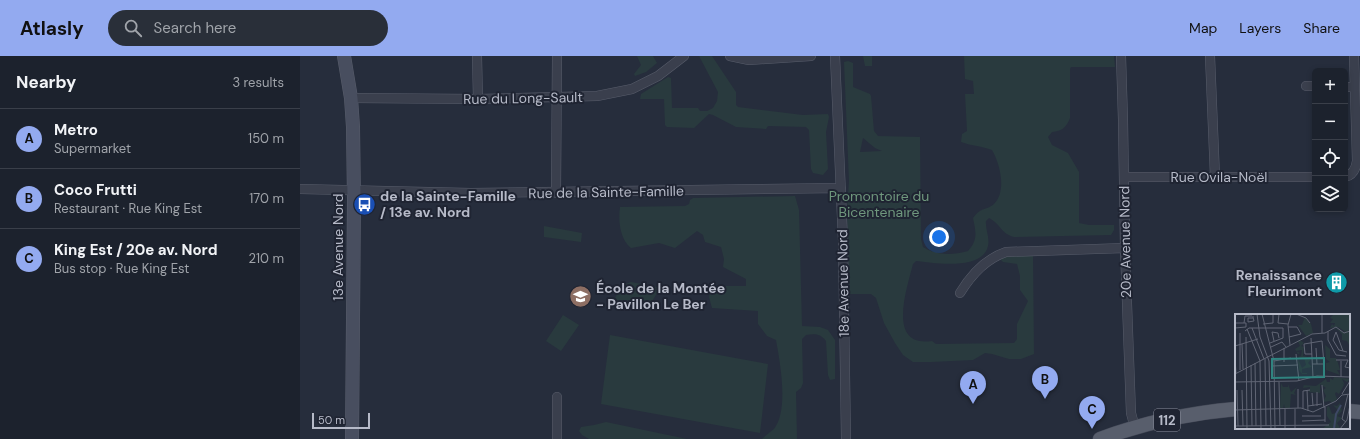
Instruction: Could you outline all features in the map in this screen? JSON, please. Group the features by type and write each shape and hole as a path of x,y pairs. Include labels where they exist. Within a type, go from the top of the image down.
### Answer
{"main road":[{"name":"13e Avenue Nord","path":"344,56 351,98 354,190 352,439"},
{"name":"112","path":"1100,439 1135,428 1194,414 1235,409"},
{"path":"1350,411 1360,412"}],"street":[{"path":"477,56 478,99"},
{"path":"556,56 556,193"},
{"name":"Rue du Long-Sault","path":"351,98 478,99 597,96 632,88 658,76 684,56"},
{"path":"730,56 749,60 811,56"},
{"name":"18e Avenue Nord","path":"835,56 841,188 846,439"},
{"name":"20e Avenue Nord","path":"1121,56 1124,120 1125,248 1131,413 1135,428"},
{"path":"1210,56 1215,177"},
{"path":"1349,174 1356,166 1354,56"},
{"path":"1348,87 1355,87"},
{"name":"Rue Ovila-Noël","path":"1124,177 1312,178"},
{"name":"Rue de la Sainte-Famille","path":"300,189 471,193 556,193 841,188"},
{"path":"960,293 981,266 989,260 1006,252 1125,248"},
{"path":"557,397 557,439"}],"green space":[{"path":"637,56 653,56 657,63 646,72 635,76 634,74 641,65"},
{"path":"699,56 712,56 736,92 736,105 738,107 803,115 828,114 829,117 826,132 828,169 823,175 813,173 811,169 809,130 806,127 768,126 766,129 736,127 709,114 694,128 667,127 665,125 664,99 640,99 641,94 668,77 671,78 672,108 698,108 700,111 707,111 713,108 717,101 718,92"},
{"path":"863,56 872,56 872,66 865,66"},
{"name":"Promontoire du Bicentenaire","path":"964,56 1114,56 1115,67 1071,67 1070,118 1063,128 1052,132 1048,137 1052,145 1068,153 1079,172 1079,223 1089,225 1114,225 1114,230 1111,235 1014,237 1003,231 993,220 989,218 986,221 988,246 984,254 977,259 957,264 916,261 913,264 904,301 904,326 909,335 918,341 932,341 936,344 1014,343 1017,339 1017,324 1028,301 1020,290 1020,276 1017,264 1003,262 1000,259 1001,256 1033,253 1034,354 1021,359 1009,359 985,353 973,360 913,362 903,355 895,343 884,323 876,298 871,294 849,294 847,210 849,181 844,62 848,61 853,63 853,87 870,94 871,96 874,131 878,136 920,137 921,239 923,247 934,252 945,254 968,251 975,239 973,218 981,210 994,204 998,199 1001,185 1000,170 992,150 961,142 962,134 967,131 965,94 974,94 973,81 965,79","holes":["863,138 875,148 882,151 860,152"]},
{"path":"795,196 799,210 802,326 820,327 828,330 835,340 835,379 830,380 828,375 826,341 819,335 806,335 802,339 803,383 801,388 796,392 797,439 762,439 774,429 779,421 781,410 782,386 776,340 767,336 758,324 758,311 712,308 709,297 711,286 746,286 746,279 723,267 724,259 721,247 705,242 703,235 697,231 675,248 659,243 631,248 624,240 622,235 619,218 620,207 685,206 689,204 690,200 693,198"},
{"path":"544,226 582,233 581,242 544,237"},
{"path":"631,282 657,287 659,290 649,304 613,302 622,285"},
{"path":"563,315 579,325 561,351 546,341"},
{"path":"610,335 768,364 760,433 601,404"},
{"path":"606,422 687,439 589,439 582,435 579,431 581,427"}],"place":[{"name":"de la Sainte-Famille / 13e av. Nord","path":"364,204"},
{"name":"Renaissance Fleurimont","path":"1337,283"},
{"name":"École de la Montée - Pavillon Le Ber","path":"580,296"},
{"name":"Coco Frutti","path":"1045,399"},
{"name":"Metro","path":"973,404"},
{"name":"King Est / 20e av. Nord","path":"1092,429"}]}
